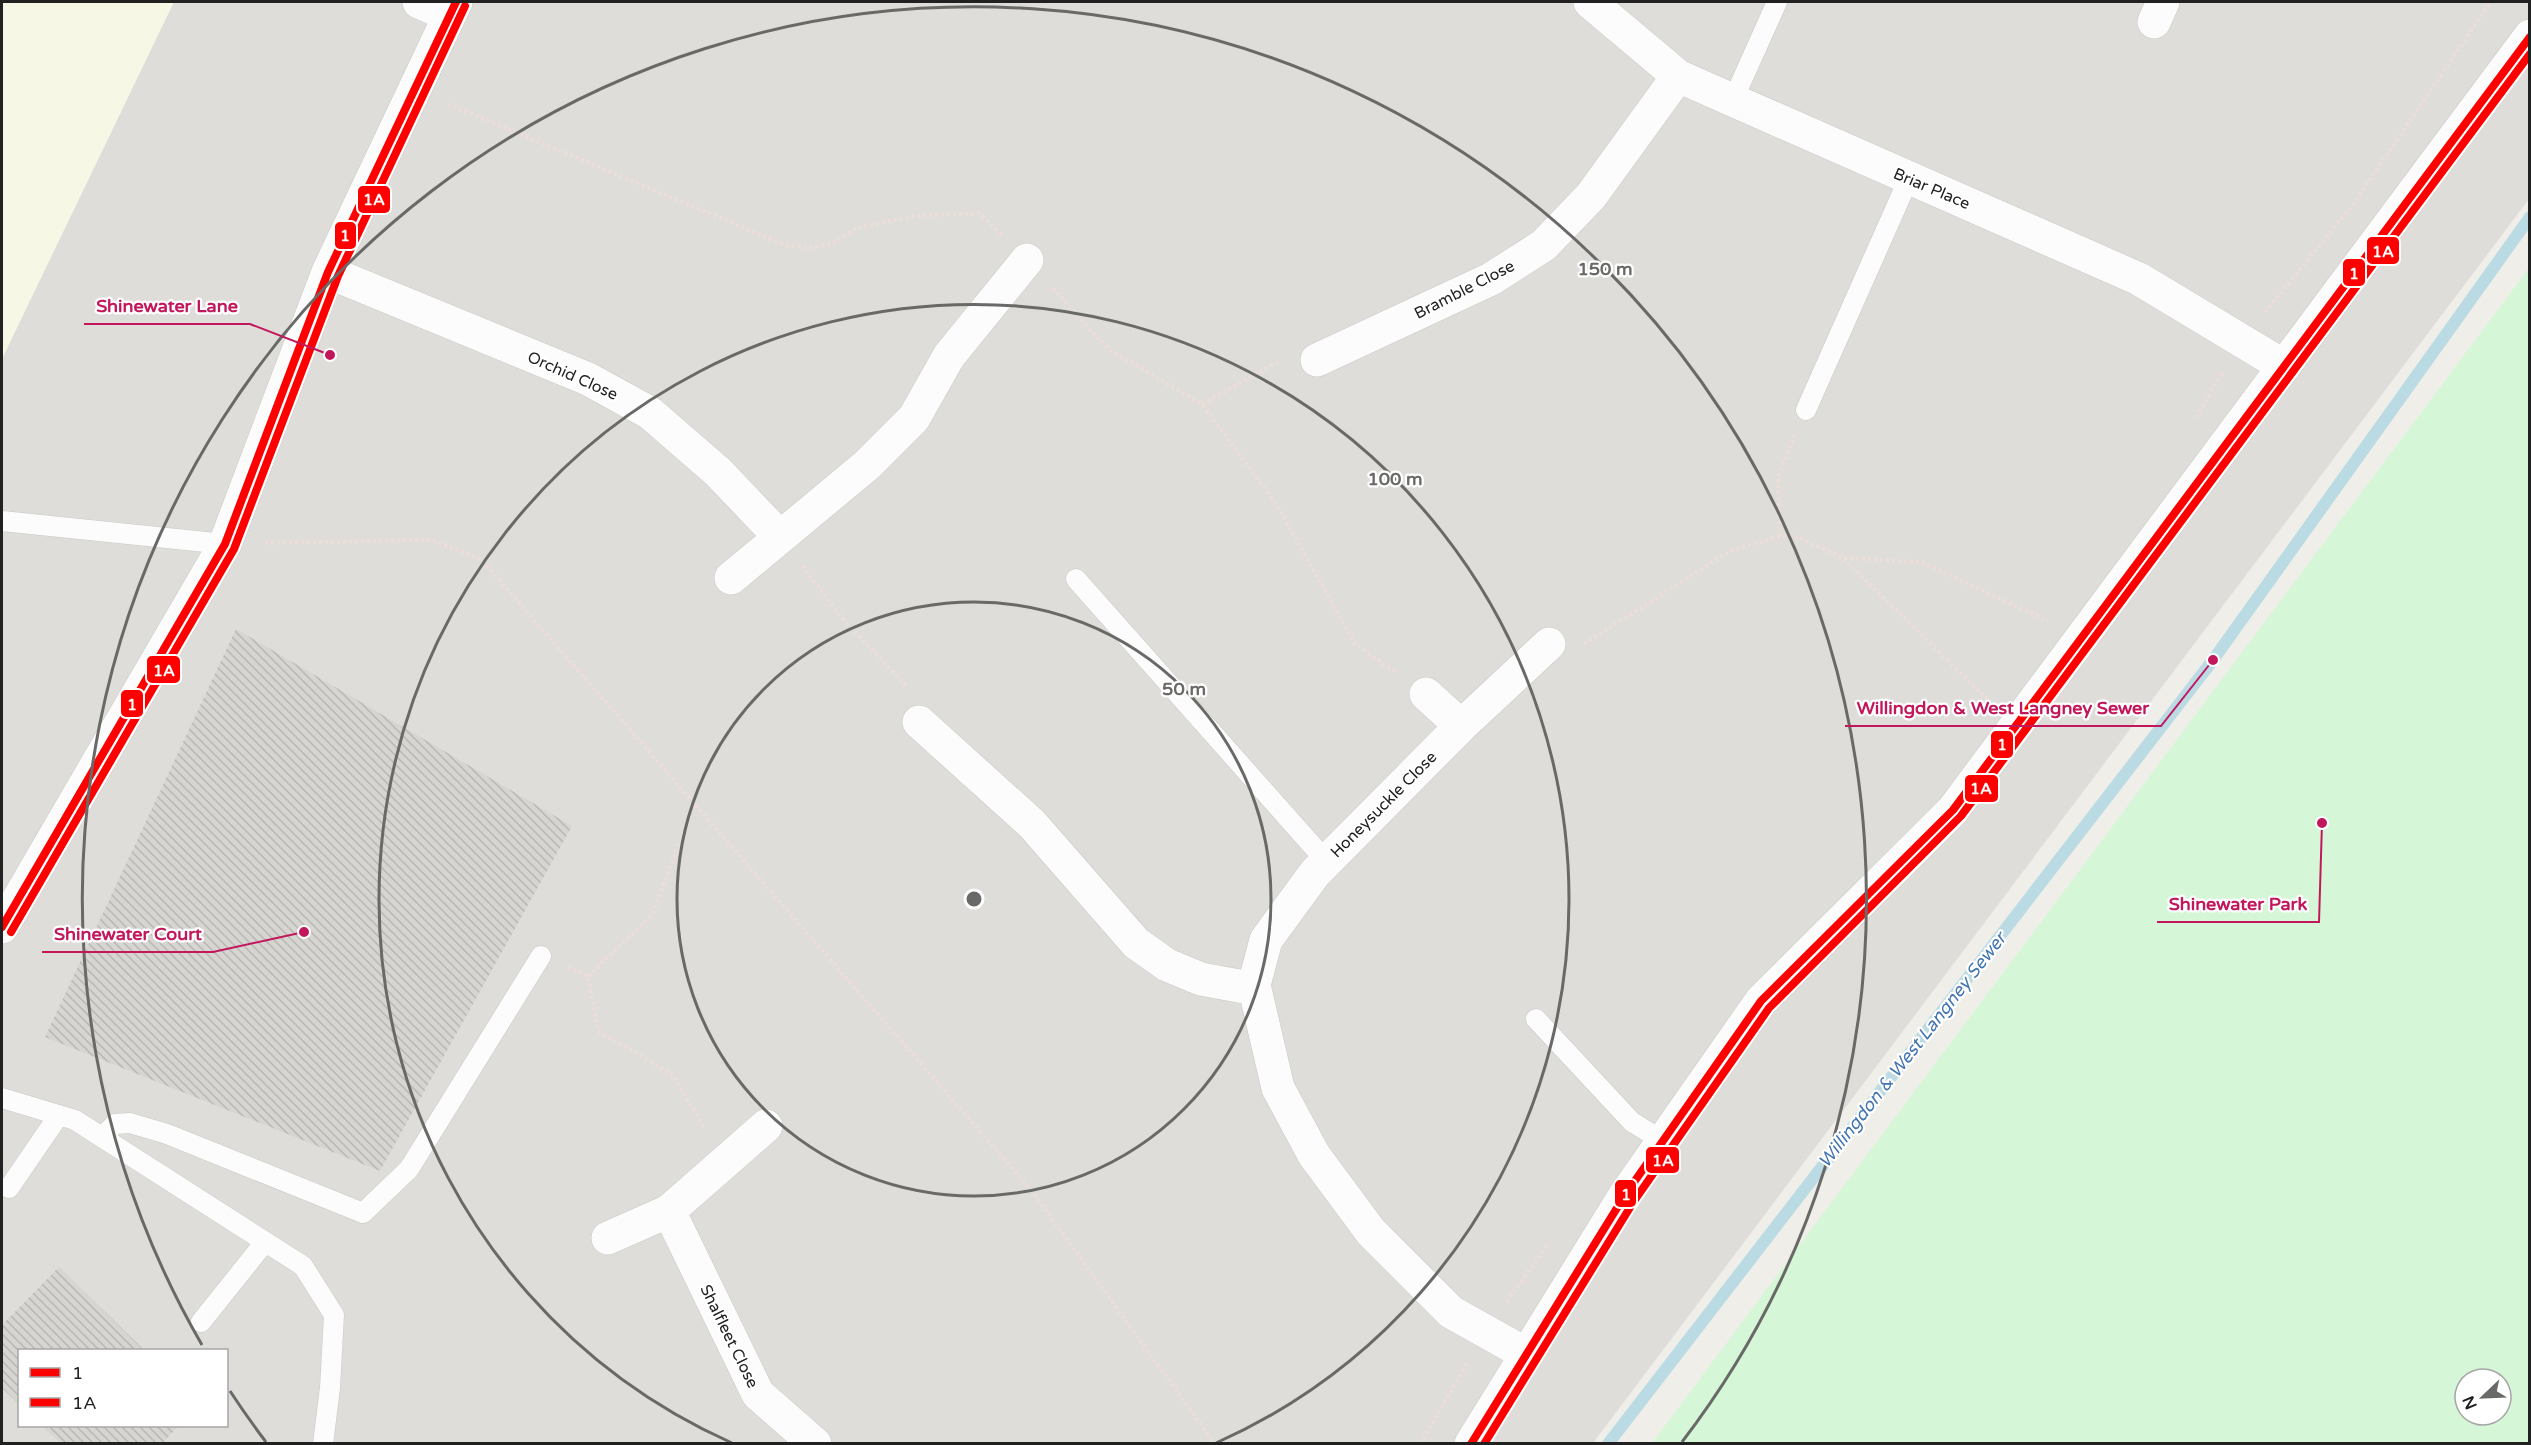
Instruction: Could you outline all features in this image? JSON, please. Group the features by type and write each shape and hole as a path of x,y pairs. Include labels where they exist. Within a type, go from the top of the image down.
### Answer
{"street":[{"path":"3,920 225,544 328,272 453,8 419,2"},
{"name":"Briar Place","path":"1590,2 1678,76 2139,279 2282,365"},
{"path":"1471,1443 1625,1195 1761,1001 1953,810 2529,36"},
{"name":"Bramble Close","path":"1317,360 1491,279 1544,245 1592,196 1678,76"},
{"path":"731,578 867,465 914,418 949,356 1027,260"},
{"name":"Orchid Close","path":"328,272 588,379 650,413 718,472 780,537"},
{"name":"Honeysuckle Close","path":"1527,1354 1451,1312 1371,1232 1314,1155 1278,1088 1255,989 1266,940 1326,861 1461,726 1549,644"},
{"path":"1426,694 1461,726"},
{"path":"919,722 1032,824 1136,943 1167,965 1201,979 1255,989"},
{"path":"608,1238 669,1211 766,1126"},
{"name":"Shalfleet Close","path":"669,1211 758,1394 815,1443"}],"lane":[{"path":"1733,100 1777,2"},
{"path":"1806,410 1910,178"},
{"path":"2,521 225,544"},
{"path":"1076,579 1326,861"},
{"path":"102,1137 115,1124 130,1123 167,1134 363,1213 409,1169 541,956"},
{"path":"1536,1019 1632,1122 1663,1141"},
{"path":"2,1098 75,1120 303,1266 333,1316 330,1388 323,1443"},
{"path":"9,1188 58,1115"},
{"path":"201,1322 265,1242"}],"path":[{"path":"2193,421 2242,341 2352,206 2492,2"},
{"path":"413,89 785,245 808,248 832,244 857,228 914,216 979,213 1027,260 1108,349 1202,404 1277,506 1355,644 1426,694"},
{"path":"1202,404 1278,361 1317,360"},
{"path":"1780,536 1778,477 1806,410"},
{"path":"1549,644 1585,644 1730,551 1780,536 1798,537 1843,558 1996,708"},
{"path":"780,537 843,620 930,710 919,722"},
{"path":"225,544 431,540 481,559 1031,1190 1215,1443"},
{"path":"1843,558 1921,562 2059,626"},
{"path":"588,976 652,915 695,802"},
{"path":"541,956 588,976"},
{"path":"588,976 598,1031 673,1075 725,1162"},
{"path":"1420,1443 1486,1332 1553,1236"}],"shaded area":[{"path":"2,2 2529,2 2529,199 1593,1443 2,1444"},
{"path":"2,2 174,2 2,359"}],"green space":[{"path":"2529,268 2529,1443 1652,1443"}],"building":[{"path":"236,629 572,826 380,1171 45,1037"},
{"path":"59,1267 143,1349 18,1349 18,1403 2,1388 2,1325"},
{"path":"43,1427 177,1427 162,1444 62,1444"}],"waterway":[{"name":"Willingdon & West Langney Sewer","path":"1608,1444 2213,660 2530,217"}],"transit line":[{"name":"1","path":"2,927 225,544 328,272 456,2"},
{"name":"1A","path":"11,932 234,549 338,276 465,6"},
{"name":"1","path":"1471,1444 1625,1195 1761,1001 1953,810 2530,37"},
{"name":"1A","path":"1484,1444 1634,1201 1769,1008 1961,816 2530,54"}],"place":[{"name":"Shinewater Lane","path":"330,355"},
{"name":"Willingdon & West Langney Sewer","path":"2213,660"},
{"name":"Shinewater Park","path":"2322,823"},
{"name":"Shinewater Court","path":"304,932"}]}
